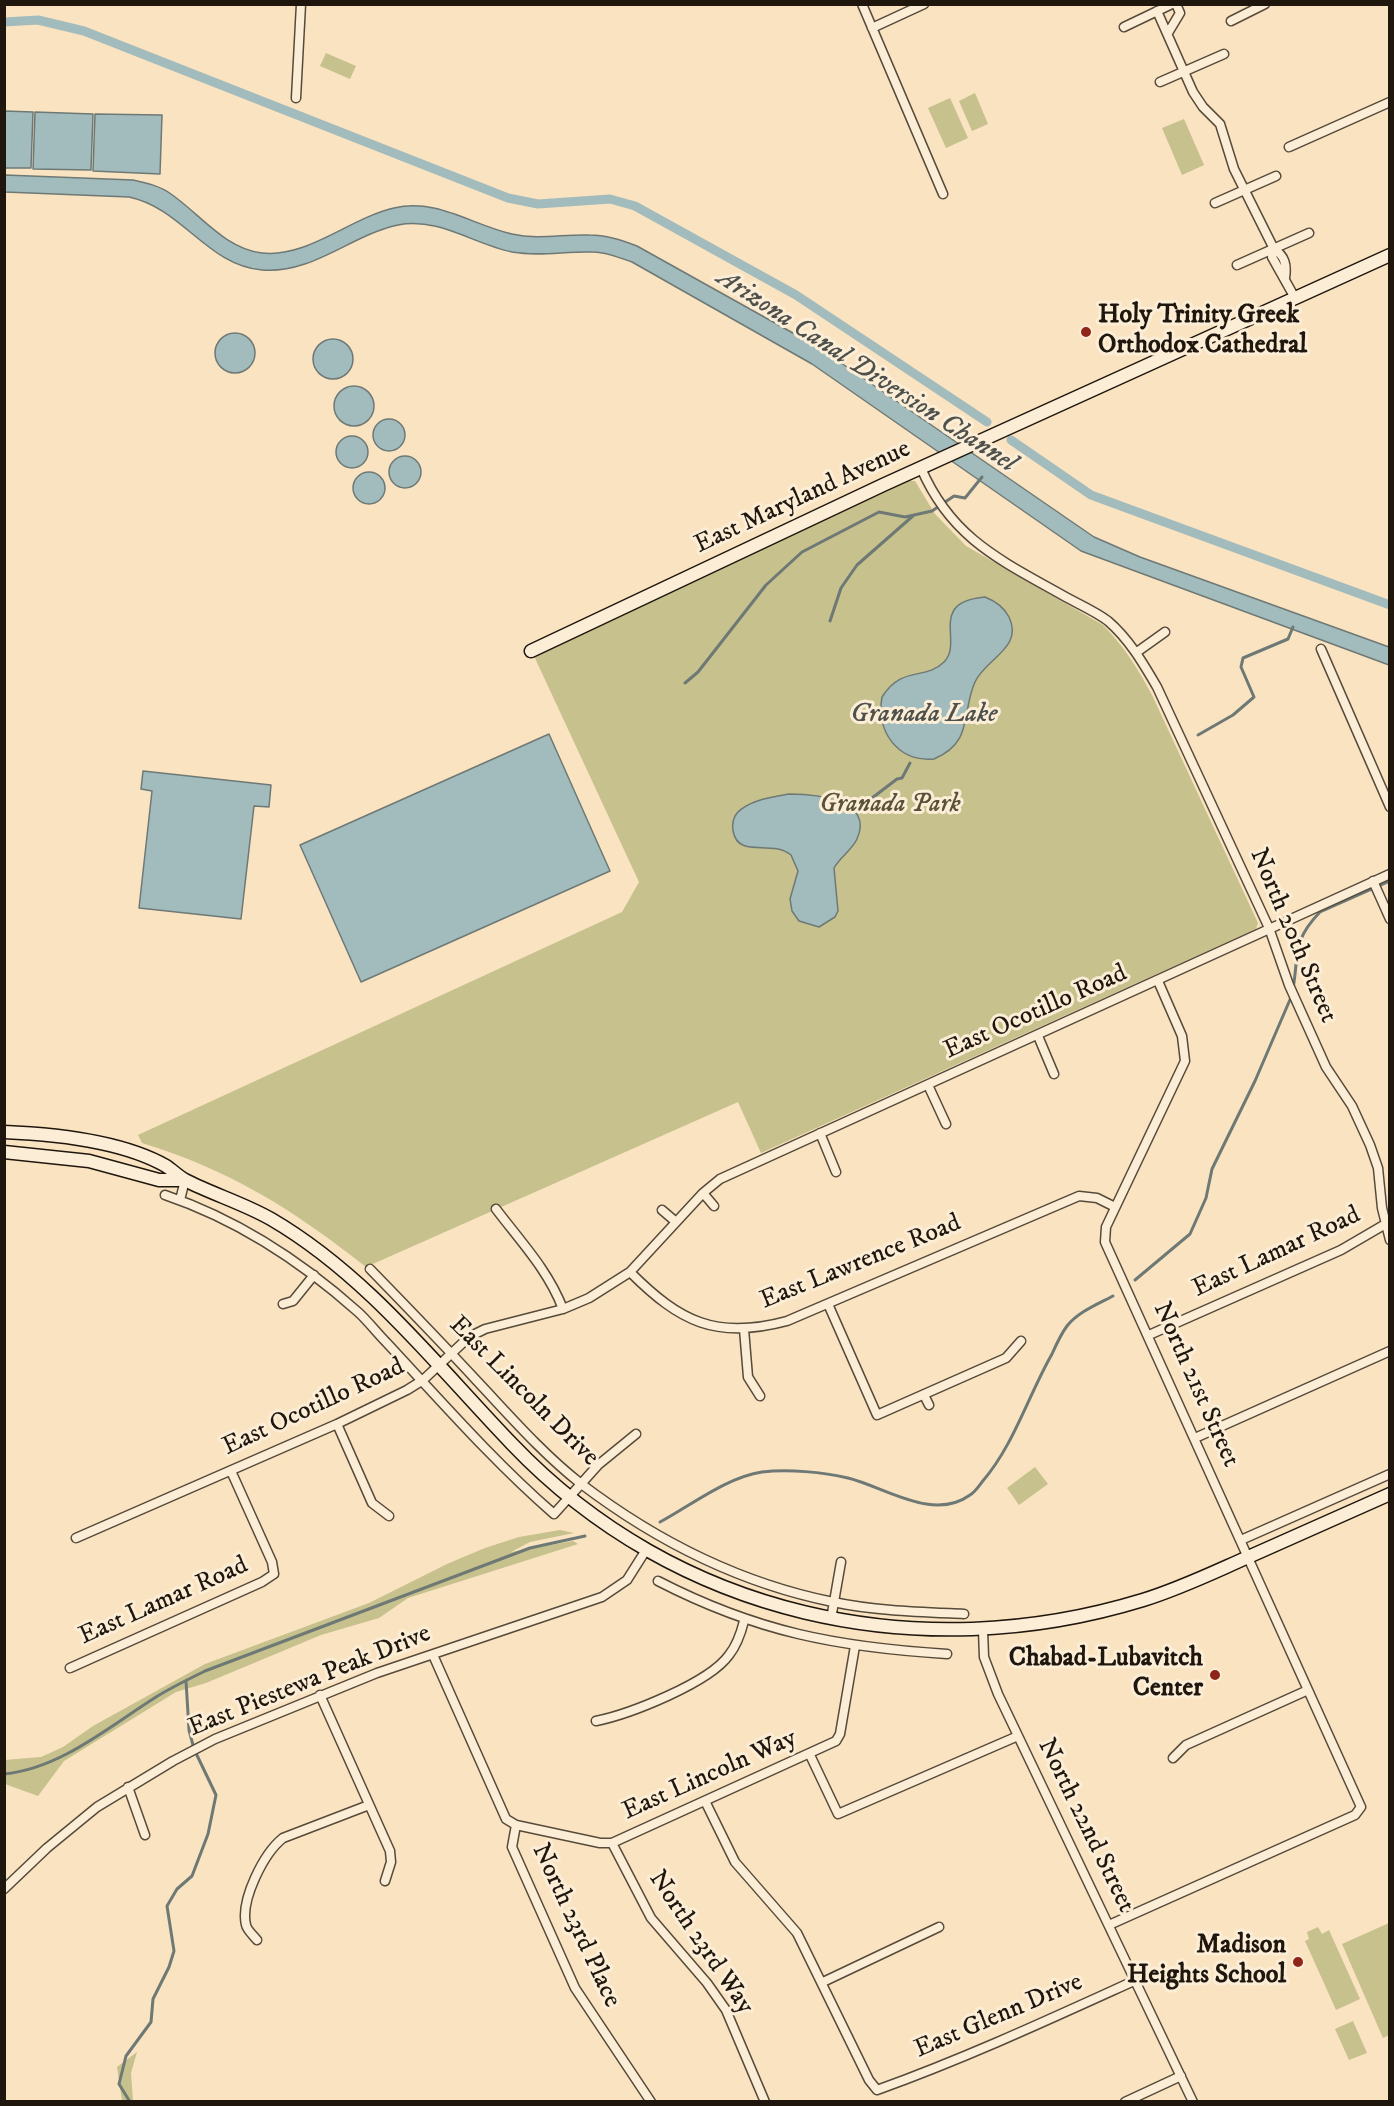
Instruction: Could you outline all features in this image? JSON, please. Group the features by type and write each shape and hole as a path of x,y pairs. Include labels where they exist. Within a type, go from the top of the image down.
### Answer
{"main road":[{"name":"East Maryland Avenue","path":"531,651 966,447 1389,255"},
{"name":"East Lincoln Drive","path":"4,1132 49,1135 134,1153 166,1166 185,1180 270,1219 320,1253 364,1289 515,1448 570,1498 646,1550 706,1580 752,1598 831,1619 896,1628 983,1630 1064,1619 1134,1602 1174,1589 1389,1494"},
{"name":"East Lincoln Drive","path":"4,1152 89,1161 159,1180 185,1180"}],"street":[{"path":"296,98 301,4"},
{"path":"862,4 943,194"},
{"path":"872,28 924,4"},
{"path":"1124,27 1174,4 1180,13 1168,33"},
{"path":"1231,21 1265,4"},
{"path":"1157,10 1203,107 1220,124 1234,169 1274,249 1272,257 1279,272 1285,278 1295,298"},
{"path":"1160,82 1224,54"},
{"path":"1290,147 1389,102"},
{"path":"1215,203 1276,176"},
{"path":"1237,265 1309,233"},
{"name":"North 20th Street","path":"921,468 940,505 967,537 1018,570 1107,620 1137,652 1157,687 1269,928 1289,985 1326,1067 1339,1090 1352,1106 1370,1144 1378,1168 1389,1240"},
{"path":"1137,652 1165,632"},
{"path":"1321,649 1389,807"},
{"name":"East Ocotillo Road","path":"76,1538 337,1424 423,1380 469,1337 485,1329 563,1309 589,1298 630,1272 651,1252 675,1222 703,1193 720,1179 1389,874"},
{"path":"1373,881 1389,919"},
{"name":"North 21st Street","path":"1109,1925 1355,1815 1361,1807 1106,1242 1106,1227 1185,1061 1182,1036 1158,981"},
{"path":"1038,1036 1054,1074"},
{"path":"928,1085 946,1124"},
{"path":"820,1133 836,1172"},
{"path":"180,1200 185,1180"},
{"path":"703,1193 714,1206"},
{"name":"East Lincoln Drive","path":"165,1196 180,1200 244,1230 314,1275 360,1314 500,1462 554,1514 570,1498"},
{"name":"East Lawrence Road","path":"630,1272 661,1302 685,1317 713,1326 744,1329 788,1321 1079,1196 1097,1198 1115,1207"},
{"path":"496,1209 544,1269 554,1285 563,1309"},
{"path":"662,1210 675,1222"},
{"name":"East Lamar Road","path":"1149,1335 1341,1250 1387,1223"},
{"name":"East Lincoln Drive","path":"370,1269 517,1424 581,1483 634,1521 702,1560 778,1589 833,1602 882,1610 964,1614"},
{"path":"283,1304 293,1300 314,1275"},
{"path":"828,1304 878,1415 1006,1358 1021,1341"},
{"path":"744,1329 748,1377 760,1396"},
{"path":"1195,1438 1389,1351"},
{"path":"924,1395 928,1405"},
{"path":"337,1424 372,1503 389,1516"},
{"path":"570,1498 581,1483 617,1448 636,1434"},
{"name":"East Lamar Road","path":"70,1668 262,1582 274,1574 272,1563 231,1471"},
{"path":"1241,1540 1389,1474"},
{"name":"East Piestewa Peak Drive","path":"4,1889 68,1829 128,1787 215,1739 320,1695 613,1592 627,1580 646,1550"},
{"path":"831,1619 841,1562"},
{"path":"658,1581 744,1621 812,1639 855,1646 946,1654"},
{"path":"596,1721 616,1717 704,1678 729,1656 744,1621"},
{"name":"North 22nd Street","path":"983,1630 984,1657 1018,1736 1136,1980 1192,2102"},
{"name":"East Lincoln Way","path":"506,1819 516,1826 600,1843 612,1843 810,1755 836,1741 840,1734 855,1646"},
{"name":"North 23rd Place","path":"433,1654 506,1819"},
{"path":"1173,1758 1186,1745 1308,1690"},
{"path":"320,1695 390,1851 391,1862 386,1881"},
{"path":"810,1755 838,1814 1018,1736"},
{"path":"128,1787 145,1835"},
{"path":"705,1801 735,1862 797,1933 823,1982 939,1927"},
{"path":"257,1940 246,1926 245,1910 262,1860 272,1847 283,1838 369,1805"},
{"name":"North 23rd Place","path":"516,1826 512,1847 575,1988 651,2102"},
{"name":"North 23rd Way","path":"612,1843 651,1918 726,2010 765,2102"},
{"name":"East Glenn Drive","path":"823,1982 869,2080 877,2090 1000,2043 1136,1980"},
{"path":"1125,2102 1181,2076"}],"green space":[{"path":"326,53 356,66 350,79 320,66"},
{"path":"975,93 988,124 972,131 959,101"},
{"path":"950,98 968,138 946,148 928,108"},
{"path":"1184,119 1204,165 1182,175 1162,128"},
{"name":"Granada Park","path":"909,481 915,481 935,514 966,546 1103,625 1111,633 1136,667 1152,695 1258,923 1256,929 761,1153 738,1102 366,1267 313,1227 233,1179 142,1143 138,1135 622,912 639,882 534,656"},
{"path":"1035,1467 1048,1484 1019,1505 1007,1488"},
{"path":"560,1530 574,1533 530,1542 511,1552 573,1541 578,1544 408,1598 379,1618 321,1635 206,1683 176,1692 64,1761 38,1796 5,1784 5,1760 41,1757 63,1747 93,1726 205,1664 369,1603 447,1564 485,1548 519,1537"},
{"path":"1389,1923 1389,2035 1383,2038 1342,1944"},
{"path":"1318,1927 1322,1934 1329,1930 1360,1999 1336,2010 1305,1941 1309,1939 1307,1932"},
{"path":"1353,2021 1367,2053 1349,2060 1335,2029"},
{"path":"137,2052 131,2073 133,2101 122,2101 117,2067"}],"water":[{"path":"5,111 33,112 31,168 5,168"},
{"path":"35,112 93,114 91,170 33,169"},
{"path":"95,114 162,115 160,174 93,171"},
{"path":"5,175 133,180 148,184 171,194 236,245 262,253 279,253 312,244 378,213 410,206 440,209 497,230 522,236 595,235 637,246 818,347 1094,537 1140,557 1389,647 1389,665 1081,551 812,364 632,262 613,255 598,252 533,254 512,252 442,228 413,224 381,230 298,266 281,270 262,270 243,266 226,258 165,212 148,203 129,197 5,192"},
{"path":"235,333 249,339 255,353 249,367 235,373 221,367 215,353 221,339"},
{"path":"333,339 347,345 353,359 347,373 333,379 319,373 313,359 319,345"},
{"path":"354,386 368,392 374,406 368,420 354,426 340,420 334,406 340,392"},
{"path":"389,419 401,423 405,435 401,447 389,451 377,447 373,435 377,423"},
{"path":"352,436 364,440 368,452 364,464 352,468 340,464 336,452 340,440"},
{"path":"405,456 417,460 421,472 417,484 405,488 393,484 389,472 393,460"},
{"path":"369,472 380,477 385,488 380,499 369,504 358,499 353,488 358,477"},
{"name":"Granada Lake","path":"985,597 1007,613 1012,628 1011,637 1007,645 975,682 964,726 955,744 947,752 934,759 921,759 909,755 892,742 886,732 882,721 882,697 897,681 937,668 944,662 951,644 952,614 957,606 967,600"},
{"path":"549,734 610,871 361,982 300,845"},
{"path":"143,771 271,785 269,807 254,806 241,919 139,908 152,791 141,789"},
{"name":"Granada Lake","path":"789,794 813,795 839,802 850,807 857,815 860,826 855,843 834,868 838,911 835,917 819,927 799,921 792,911 790,899 798,871 791,855 774,848 748,847 736,839 733,831 737,813 748,805"}],"waterway":[{"name":"Arizona Canal Diversion Channel","path":"4,22 38,20 84,31 508,198 538,204 610,199 635,206 796,295 987,422"},
{"name":"Arizona Canal Diversion Channel","path":"1011,440 1091,495 1390,605"},
{"name":"Arizona Canal Diversion Channel","path":"685,683 698,672 766,585 802,552 879,512 905,517 932,511 954,496 965,498 982,477"},
{"path":"830,621 841,588 857,565 914,515"},
{"path":"1198,735 1233,715 1254,697 1241,667 1243,658 1288,639 1293,627"},
{"path":"855,811 897,779 902,778 910,763"},
{"path":"1293,989 1298,948 1311,922 1320,912 1390,881"},
{"path":"1135,1280 1190,1234 1206,1198 1212,1169 1255,1081 1292,995"},
{"path":"660,1522 722,1486 749,1475 772,1471 805,1472 848,1478 925,1504 941,1505 956,1502 975,1491 993,1468 1012,1436 1067,1326 1082,1312 1113,1296"},
{"path":"4,1774 45,1764 65,1755 162,1693 205,1671 530,1548 585,1536"},
{"path":"130,2102 119,2084 126,2056 151,2022 153,1999 169,1967 174,1951 167,1906 177,1889 192,1876 208,1834 216,1795 194,1749 189,1730 186,1681"}],"place":[{"name":"Holy Trinity Greek Orthodox Cathedral","path":"1086,332"},
{"name":"Chabad-Lubavitch Center","path":"1215,1675"},
{"name":"Madison Heights School","path":"1298,1962"}]}
